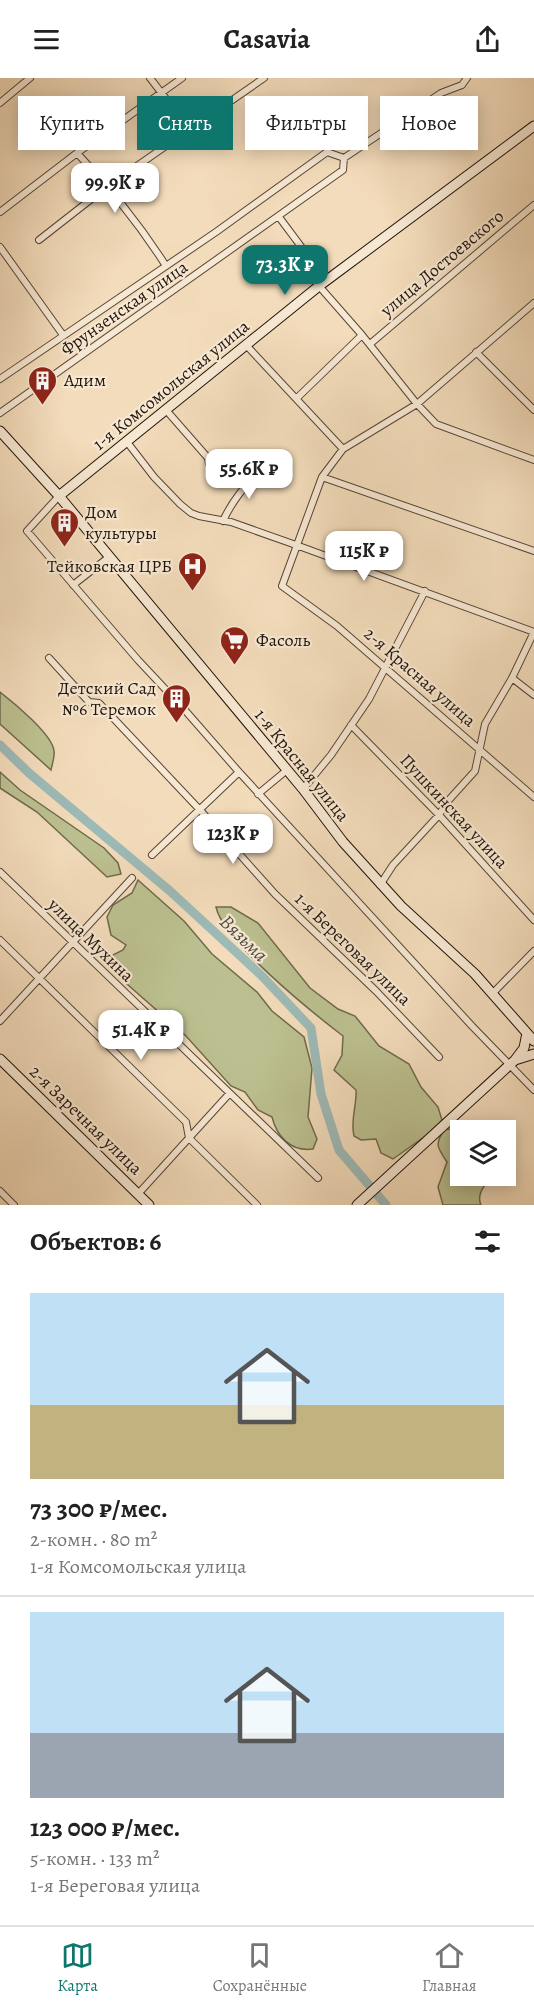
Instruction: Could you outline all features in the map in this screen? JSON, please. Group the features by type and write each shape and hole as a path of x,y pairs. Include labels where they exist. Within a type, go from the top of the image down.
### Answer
{"main road":[{"name":"1-я Комсомольская улица","path":"59,496 323,283 534,126"},
{"name":"1-я Красная улица","path":"0,431 59,496 380,885 475,974 530,1037"},
{"path":"357,1205 513,1063 530,1037"},
{"path":"513,1063 534,1054"},
{"name":"2-я Заречная улица","path":"0,1059 149,1205"}],"street":[{"path":"0,102 30,78"},
{"path":"150,78 164,96"},
{"path":"0,212 77,153 182,78"},
{"path":"233,100 264,78"},
{"name":"Фрунзенская улица","path":"344,159 441,93 462,85 467,78"},
{"path":"39,240 108,186 161,150"},
{"name":"Фрунзенская улица","path":"0,379 166,266 327,152 344,159"},
{"path":"77,153 108,186 146,235 166,266"},
{"name":"Фрунзенская улица","path":"0,413 343,170 344,159"},
{"name":"улица Достоевского","path":"370,344 534,205"},
{"path":"279,217 323,283 362,335 417,404 436,424 534,460"},
{"path":"0,246 63,335"},
{"path":"296,545 322,477 343,449 417,404 534,303"},
{"path":"297,398 362,335"},
{"path":"246,345 343,449"},
{"path":"476,352 534,410"},
{"path":"166,410 208,458 209,464"},
{"path":"127,442 154,477 180,504 200,516 223,521 296,545 534,632 486,724 476,771 393,865 380,885"},
{"path":"223,521 228,508 242,488 260,470"},
{"path":"322,477 534,551"},
{"path":"59,496 27,531 258,794 472,1026 513,1063 534,1090"},
{"name":"2-я Красная улица","path":"296,545 282,586 337,626 534,797"},
{"path":"73,585 110,557"},
{"path":"303,789 332,755 369,699 425,591"},
{"name":"1-я Береговая улица","path":"49,658 89,702 99,703 275,894 376,991 439,1057"},
{"path":"512,678 534,696"},
{"name":"Пушкинская улица","path":"351,725 439,815 534,920"},
{"path":"258,794 287,770"},
{"path":"152,855 239,772"},
{"name":"улица Мухина","path":"0,872 318,1179"},
{"path":"0,1021 132,878"},
{"path":"0,940 186,1122 189,1138 256,1205"},
{"path":"492,994 534,951"},
{"path":"138,1194 229,1094"},
{"path":"0,1191 14,1205"}],"green space":[{"path":"0,692 32,719 47,736 54,751 51,770 0,724"},
{"path":"0,772 20,790 104,848 118,863 121,874 107,877 37,812 0,788"},
{"path":"138,880 184,921 212,954 257,992 272,1011 304,1037 312,1068 308,1117 317,1139 313,1149 298,1148 286,1142 277,1131 272,1117 258,1110 245,1092 231,1086 186,1036 119,977 107,958 123,950 126,945 111,935 107,917 113,905 132,893"},
{"path":"216,907 231,907 258,923 310,988 338,1009 355,1016 379,1046 409,1064 421,1087 438,1107 442,1120 434,1130 393,1159 381,1153 376,1139 361,1140 354,1136 356,1090 334,1070 342,1055 343,1036 291,994 251,957 222,921"},
{"path":"445,1128 450,1130 450,1186 484,1186 480,1193 481,1205 443,1205 438,1187 447,1162 438,1145"}],"waterway":[{"name":"Вязьма","path":"0,745 29,773 170,891 262,976 311,1028 321,1094 339,1150 386,1205"}],"place":[{"name":"Адим","path":"43,406"},
{"name":"Дом культуры","path":"64,548"},
{"name":"Тейковская ЦРБ","path":"193,592"},
{"name":"Фасоль","path":"235,666"},
{"name":"Детский Сад №6 Теремок","path":"177,724"}]}
